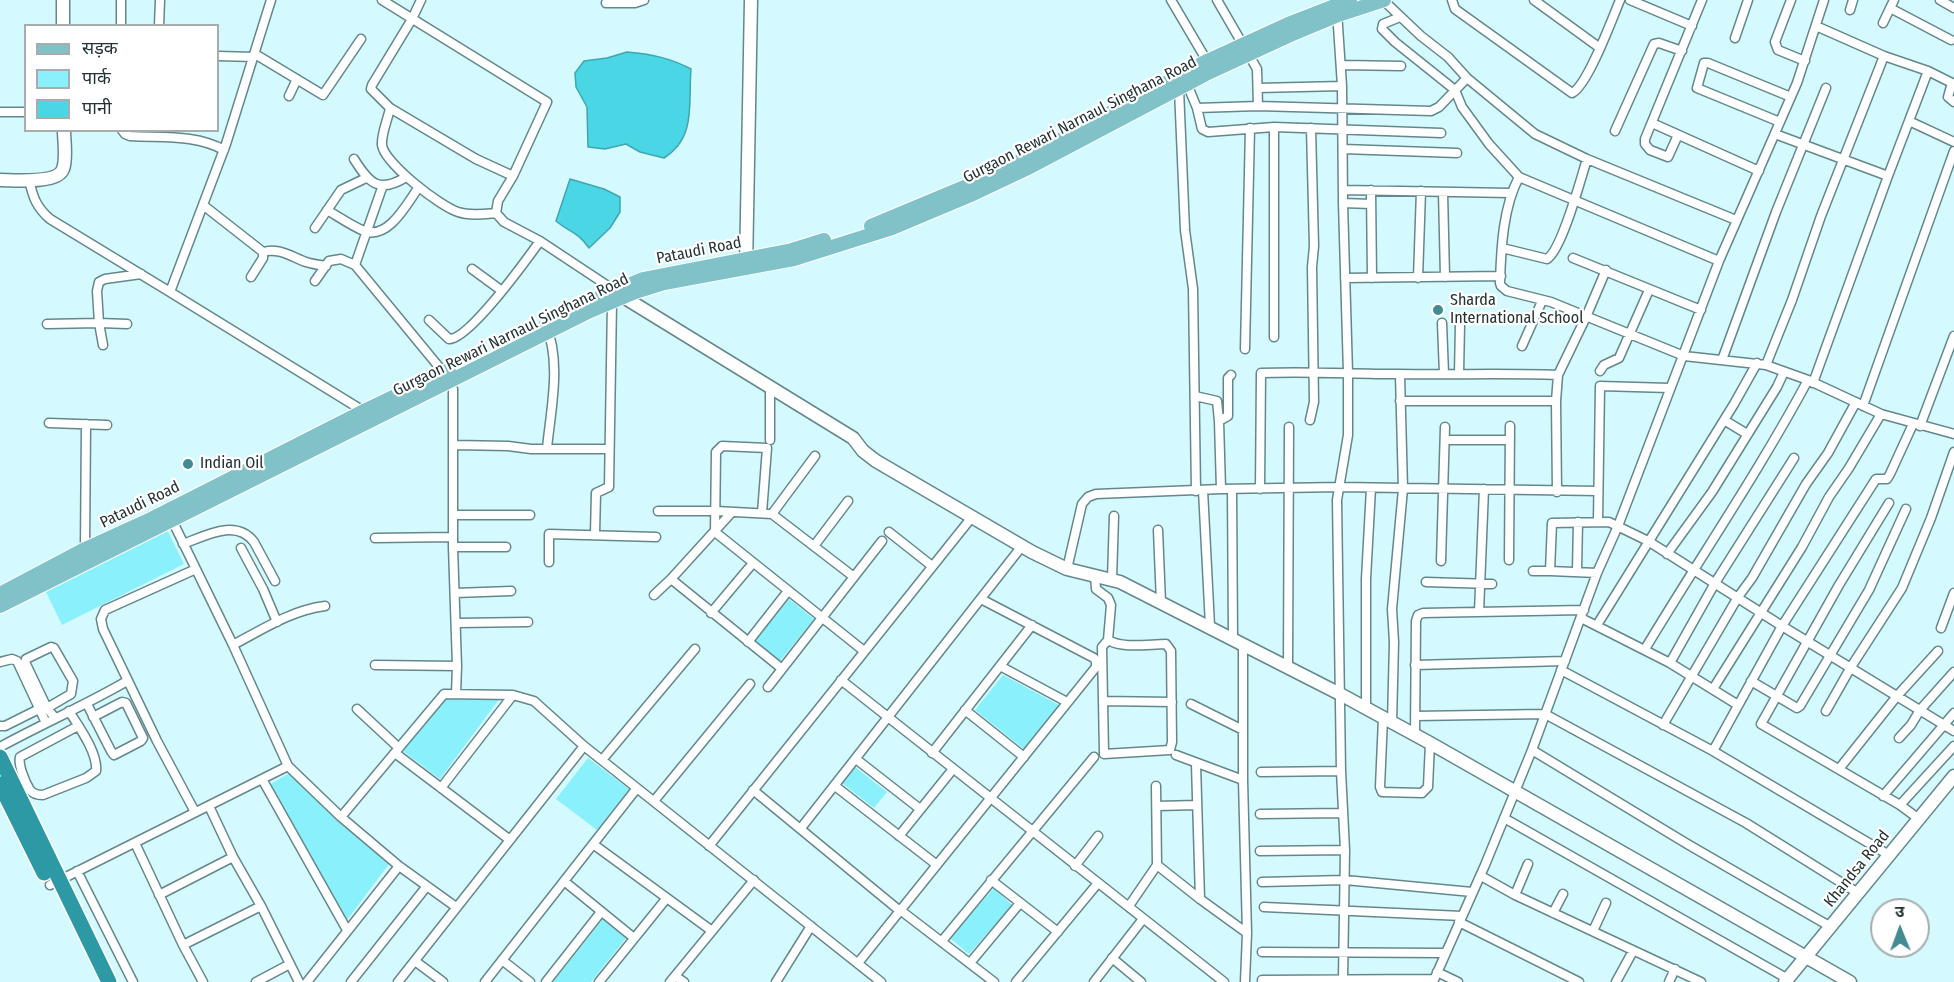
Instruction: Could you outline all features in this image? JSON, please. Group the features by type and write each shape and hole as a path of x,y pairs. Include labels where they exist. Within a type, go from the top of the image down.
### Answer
{"highway":[{"path":"0,757 54,883 100,982"},
{"path":"0,784 109,982"}],"main road":[{"path":"1336,10 1350,0"},
{"name":"Gurgaon Rewari Narnaul Singhana Road","path":"0,606 169,515 547,327 616,297 664,283 746,264 794,259 891,228 973,194 1034,159 1183,87 1247,50 1295,33 1336,10 1383,0"},
{"path":"1034,159 1207,61 1247,50"},
{"name":"Pataudi Road","path":"0,594 85,549 169,515"}],"street":[{"path":"63,0 63,24"},
{"path":"121,0 121,24"},
{"path":"159,24 160,0"},
{"path":"170,292 224,150 272,0"},
{"path":"382,0 547,102 513,176 498,201 496,213"},
{"path":"421,0 371,89 390,108 476,159 513,176"},
{"path":"606,4 635,3 644,0"},
{"path":"746,264 751,0"},
{"path":"1171,0 1207,61"},
{"path":"1218,0 1257,69 1258,106"},
{"path":"1383,0 1421,36 1448,57 1467,78 1535,134 1587,159 1736,220"},
{"path":"1452,0 1455,9 1569,92 1574,92 1580,87 1600,48 1620,0"},
{"path":"1534,0 1600,48"},
{"path":"1630,0 1692,26"},
{"path":"1678,135 1668,157 1650,150 1645,144 1645,139 1702,0"},
{"path":"1736,38 1748,0"},
{"path":"1791,0 1775,42 1778,50 1805,61"},
{"path":"1434,978 1480,876 1532,750 1597,573 1618,526 1719,261 1791,97 1824,0"},
{"path":"1850,10 1853,0"},
{"path":"1940,0 1954,8"},
{"path":"1883,23 1892,4 1951,40"},
{"path":"1336,10 1342,65 1348,374 1348,435 1337,500 1341,771 1345,850 1343,979"},
{"path":"1400,17 1383,24 1382,29 1455,90 1462,107 1489,144 1519,177 1719,261"},
{"path":"1816,26 1884,56 1953,81 1948,97 1954,102"},
{"path":"219,56 255,55 324,95 361,39"},
{"path":"1615,131 1654,44 1659,43 1682,51"},
{"path":"1598,625 1761,364 1792,300 1821,216 1884,56"},
{"path":"1780,122 1697,88 1704,63 1791,97"},
{"path":"1342,65 1401,66"},
{"path":"1645,649 1810,382 1928,71"},
{"path":"1197,108 1342,107 1431,111 1439,107 1467,78"},
{"path":"289,96 297,79"},
{"path":"1258,88 1342,86"},
{"path":"1183,87 1197,108 1204,131 1274,127 1441,133"},
{"path":"1183,87 1185,230 1193,289 1195,396 1210,626"},
{"path":"1722,360 1826,88"},
{"path":"390,108 382,144 384,150 406,177 441,204 459,212 496,213 504,222 540,242 616,297 770,386 854,438 863,451 876,461 1022,546 1067,569 1112,579 1210,626 1340,694 1850,982"},
{"path":"0,112 24,112"},
{"path":"1909,121 1954,142"},
{"path":"1652,123 1759,171"},
{"path":"1274,127 1274,337"},
{"path":"1245,349 1250,128"},
{"path":"1310,420 1314,402 1311,128"},
{"path":"0,180 29,180 58,176 63,171 65,162 64,132"},
{"path":"124,132 130,135 197,139 224,150"},
{"path":"1775,134 1888,176"},
{"path":"1343,149 1457,153"},
{"path":"1663,725 1806,484 1859,404 1954,151"},
{"path":"354,159 366,178 383,185 392,186 406,177"},
{"path":"1502,248 1549,258 1559,243 1587,159"},
{"path":"1519,177 1510,193 1502,248 1501,286 1507,291 1586,317 1684,356 1761,364 1810,382 1881,414 1954,434"},
{"path":"315,228 345,186 366,178"},
{"path":"29,180 34,202 50,219 367,415"},
{"path":"355,265 383,185"},
{"path":"327,210 367,232 381,230 391,225 419,188"},
{"path":"1344,190 1510,193"},
{"path":"1371,190 1372,278"},
{"path":"1418,278 1421,191"},
{"path":"1443,192 1445,277"},
{"path":"1343,203 1371,204"},
{"path":"204,205 263,252"},
{"path":"429,320 449,339 454,340 461,337 502,291 540,242"},
{"path":"263,252 271,250 290,254 310,264 326,266"},
{"path":"251,277 263,258 263,252"},
{"path":"1573,258 1701,310"},
{"path":"315,281 329,261 341,259 355,265 446,376 454,395 453,542 456,694"},
{"path":"472,269 502,291"},
{"path":"1557,492 1558,375 1606,270"},
{"path":"103,345 97,285 99,282 141,274"},
{"path":"1345,278 1501,276"},
{"path":"1600,371 1604,365 1619,358 1628,333 1649,290"},
{"path":"595,534 596,493 609,487 616,297"},
{"path":"1522,346 1542,301"},
{"path":"47,324 127,324"},
{"path":"1442,324 1444,374"},
{"path":"1459,374 1460,324"},
{"path":"547,327 553,348 553,387 547,448"},
{"path":"1713,752 1782,626 1874,481 1887,479 1890,474 1916,424 1954,336"},
{"path":"1260,489 1261,373 1312,371 1400,375 1497,373 1558,375"},
{"path":"1667,554 1706,500 1777,387 1784,372"},
{"path":"1219,420 1228,417 1228,378 1231,375"},
{"path":"1400,375 1402,489 1392,609 1394,642 1380,787 1382,792 1422,793 1426,790 1430,743"},
{"path":"770,386 770,440"},
{"path":"1598,521 1600,386 1669,388"},
{"path":"1195,396 1217,401 1221,489"},
{"path":"1400,401 1556,401"},
{"path":"1713,689 1802,547 1829,496 1849,468 1881,414"},
{"path":"1724,420 1748,434"},
{"path":"49,423 107,425"},
{"path":"85,549 86,424"},
{"path":"1509,560 1510,426"},
{"path":"1288,667 1289,427"},
{"path":"1441,561 1445,427"},
{"path":"1445,440 1510,440"},
{"path":"454,445 609,449"},
{"path":"715,532 716,452 722,446 767,448 767,513"},
{"path":"1826,711 1851,666 1902,588 1931,518 1954,452"},
{"path":"767,513 815,456"},
{"path":"1670,663 1715,583 1794,458"},
{"path":"1067,569 1082,504 1088,497 1096,494 1221,489 1340,488 1598,492"},
{"path":"1366,709 1366,579 1371,488"},
{"path":"1232,489 1243,730 1247,933 1245,982"},
{"path":"1479,612 1484,489"},
{"path":"814,546 848,501"},
{"path":"1889,503 1761,722 1762,725 1900,805 1919,819"},
{"path":"1751,681 1797,708 1800,706 1869,590 1906,509"},
{"path":"658,511 767,513 854,577"},
{"path":"654,595 732,512"},
{"path":"169,515 233,645 288,766 341,817 399,866 456,908"},
{"path":"454,515 530,516"},
{"path":"1112,579 1114,516"},
{"path":"709,846 972,517"},
{"path":"1550,571 1551,525 1562,522 1598,521 1618,526 1648,542 1954,731"},
{"path":"1577,572 1578,522"},
{"path":"183,544 227,529 236,529 254,542 275,581"},
{"path":"1158,530 1161,603"},
{"path":"715,532 864,651"},
{"path":"889,532 932,566"},
{"path":"549,562 549,534 656,537"},
{"path":"375,538 506,547"},
{"path":"768,687 882,541"},
{"path":"801,828 1022,546"},
{"path":"241,548 277,622"},
{"path":"711,613 753,563"},
{"path":"195,812 128,681 101,619 105,610 196,568"},
{"path":"1533,571 1597,573"},
{"path":"1095,576 1096,589 1108,598 1110,605 1108,640 1102,647 1104,754 1170,750 1172,742 1172,651 1166,644 1114,643 1108,640"},
{"path":"671,579 781,668"},
{"path":"1426,582 1492,584"},
{"path":"455,592 511,591"},
{"path":"747,642 788,591"},
{"path":"1941,628 1954,593"},
{"path":"858,963 902,912 1096,667 1096,660 981,599"},
{"path":"233,645 308,608 325,606"},
{"path":"1415,735 1416,621 1418,615 1423,613 1583,614 1598,625 1670,663 1738,705"},
{"path":"456,623 528,622"},
{"path":"933,753 1032,625"},
{"path":"0,726 4,726 43,708 71,694 73,681 51,646 25,662 43,708 46,723"},
{"path":"602,760 695,649"},
{"path":"1839,769 1897,696 1938,651"},
{"path":"0,662 12,659 17,661 43,708 55,718"},
{"path":"1415,665 1565,661"},
{"path":"375,665 457,666"},
{"path":"1000,666 1068,702"},
{"path":"1561,670 1713,752 1889,855"},
{"path":"1899,738 1954,672"},
{"path":"841,680 1224,982"},
{"path":"0,747 128,681"},
{"path":"654,801 750,684"},
{"path":"341,817 444,694 513,695 534,701 584,746 881,982"},
{"path":"441,788 513,695"},
{"path":"87,704 93,717 114,755 143,738 126,702 93,717"},
{"path":"1103,702 1172,702"},
{"path":"1191,704 1243,730"},
{"path":"357,709 397,750 441,788 510,840"},
{"path":"965,710 1024,757"},
{"path":"69,711 78,726 96,758 96,771 86,778 43,795 30,791 19,762 20,757 78,726"},
{"path":"1883,796 1954,713"},
{"path":"1415,716 1545,714 1746,823 1858,893"},
{"path":"398,982 584,746"},
{"path":"1900,805 1954,746"},
{"path":"1532,750 1831,927"},
{"path":"942,941 1094,756"},
{"path":"1176,756 1243,780"},
{"path":"856,759 920,809"},
{"path":"1196,764 1200,899"},
{"path":"54,883 288,766"},
{"path":"899,836 953,769"},
{"path":"1261,772 1341,771"},
{"name":"Khandsa Road","path":"1786,980 1954,777"},
{"path":"262,779 347,930"},
{"path":"835,786 937,865"},
{"path":"1128,906 1158,865 1156,786"},
{"path":"485,982 637,788"},
{"path":"753,790 902,912 994,982"},
{"path":"1156,806 1197,805"},
{"path":"209,806 299,982"},
{"path":"1260,814 1343,813"},
{"path":"1504,818 1786,980"},
{"path":"1076,866 1098,836"},
{"path":"135,843 203,982"},
{"path":"593,844 712,931"},
{"path":"1260,851 1345,850"},
{"path":"159,895 233,856"},
{"path":"1515,895 1528,864"},
{"path":"1158,865 1247,933"},
{"path":"307,982 399,866"},
{"path":"77,871 133,982"},
{"path":"1480,876 1515,895 1701,982"},
{"path":"684,982 673,979 754,880"},
{"path":"991,880 1058,932"},
{"path":"1262,882 1345,880 1472,892"},
{"path":"564,881 634,938"},
{"path":"1016,982 1098,883"},
{"path":"351,982 427,886"},
{"path":"1553,913 1563,894"},
{"path":"599,982 666,899"},
{"path":"970,963 1020,903"},
{"path":"1593,931 1606,903"},
{"path":"183,945 261,906"},
{"path":"1264,907 1345,910 1460,919 1579,982"},
{"path":"546,982 602,912"},
{"path":"1094,982 1143,919"},
{"path":"776,982 811,926"},
{"path":"1616,982 1633,951"},
{"path":"1263,952 1445,953"},
{"path":"1112,958 1141,982"},
{"path":"502,960 530,982"},
{"path":"415,961 443,982"},
{"path":"256,982 290,964"},
{"path":"1669,982 1675,969"},
{"path":"1262,980 1434,978 1458,982"}],"green space":[{"path":"167,530 184,564 62,625 45,590"},
{"path":"789,599 814,619 780,661 755,641"},
{"path":"1003,675 1059,705 1024,749 975,710"},
{"path":"500,698 440,779 403,751 445,699"},
{"path":"588,758 629,789 597,830 556,799"},
{"path":"855,767 887,792 874,808 842,783"},
{"path":"291,772 323,807 389,864 347,920 271,784"},
{"path":"994,888 1012,905 969,954 950,938"},
{"path":"603,919 626,938 591,982 553,982"}],"water":[{"path":"627,52 660,57 691,69 690,107 686,130 675,150 664,158 640,152 626,144 605,149 588,147 587,107 576,87 575,73 584,61"},
{"path":"570,179 604,189 620,197 620,212 610,228 589,248 577,235 556,221"}],"place":[{"name":"Sharda International School","path":"1438,310"},
{"name":"Indian Oil","path":"188,464"}]}
